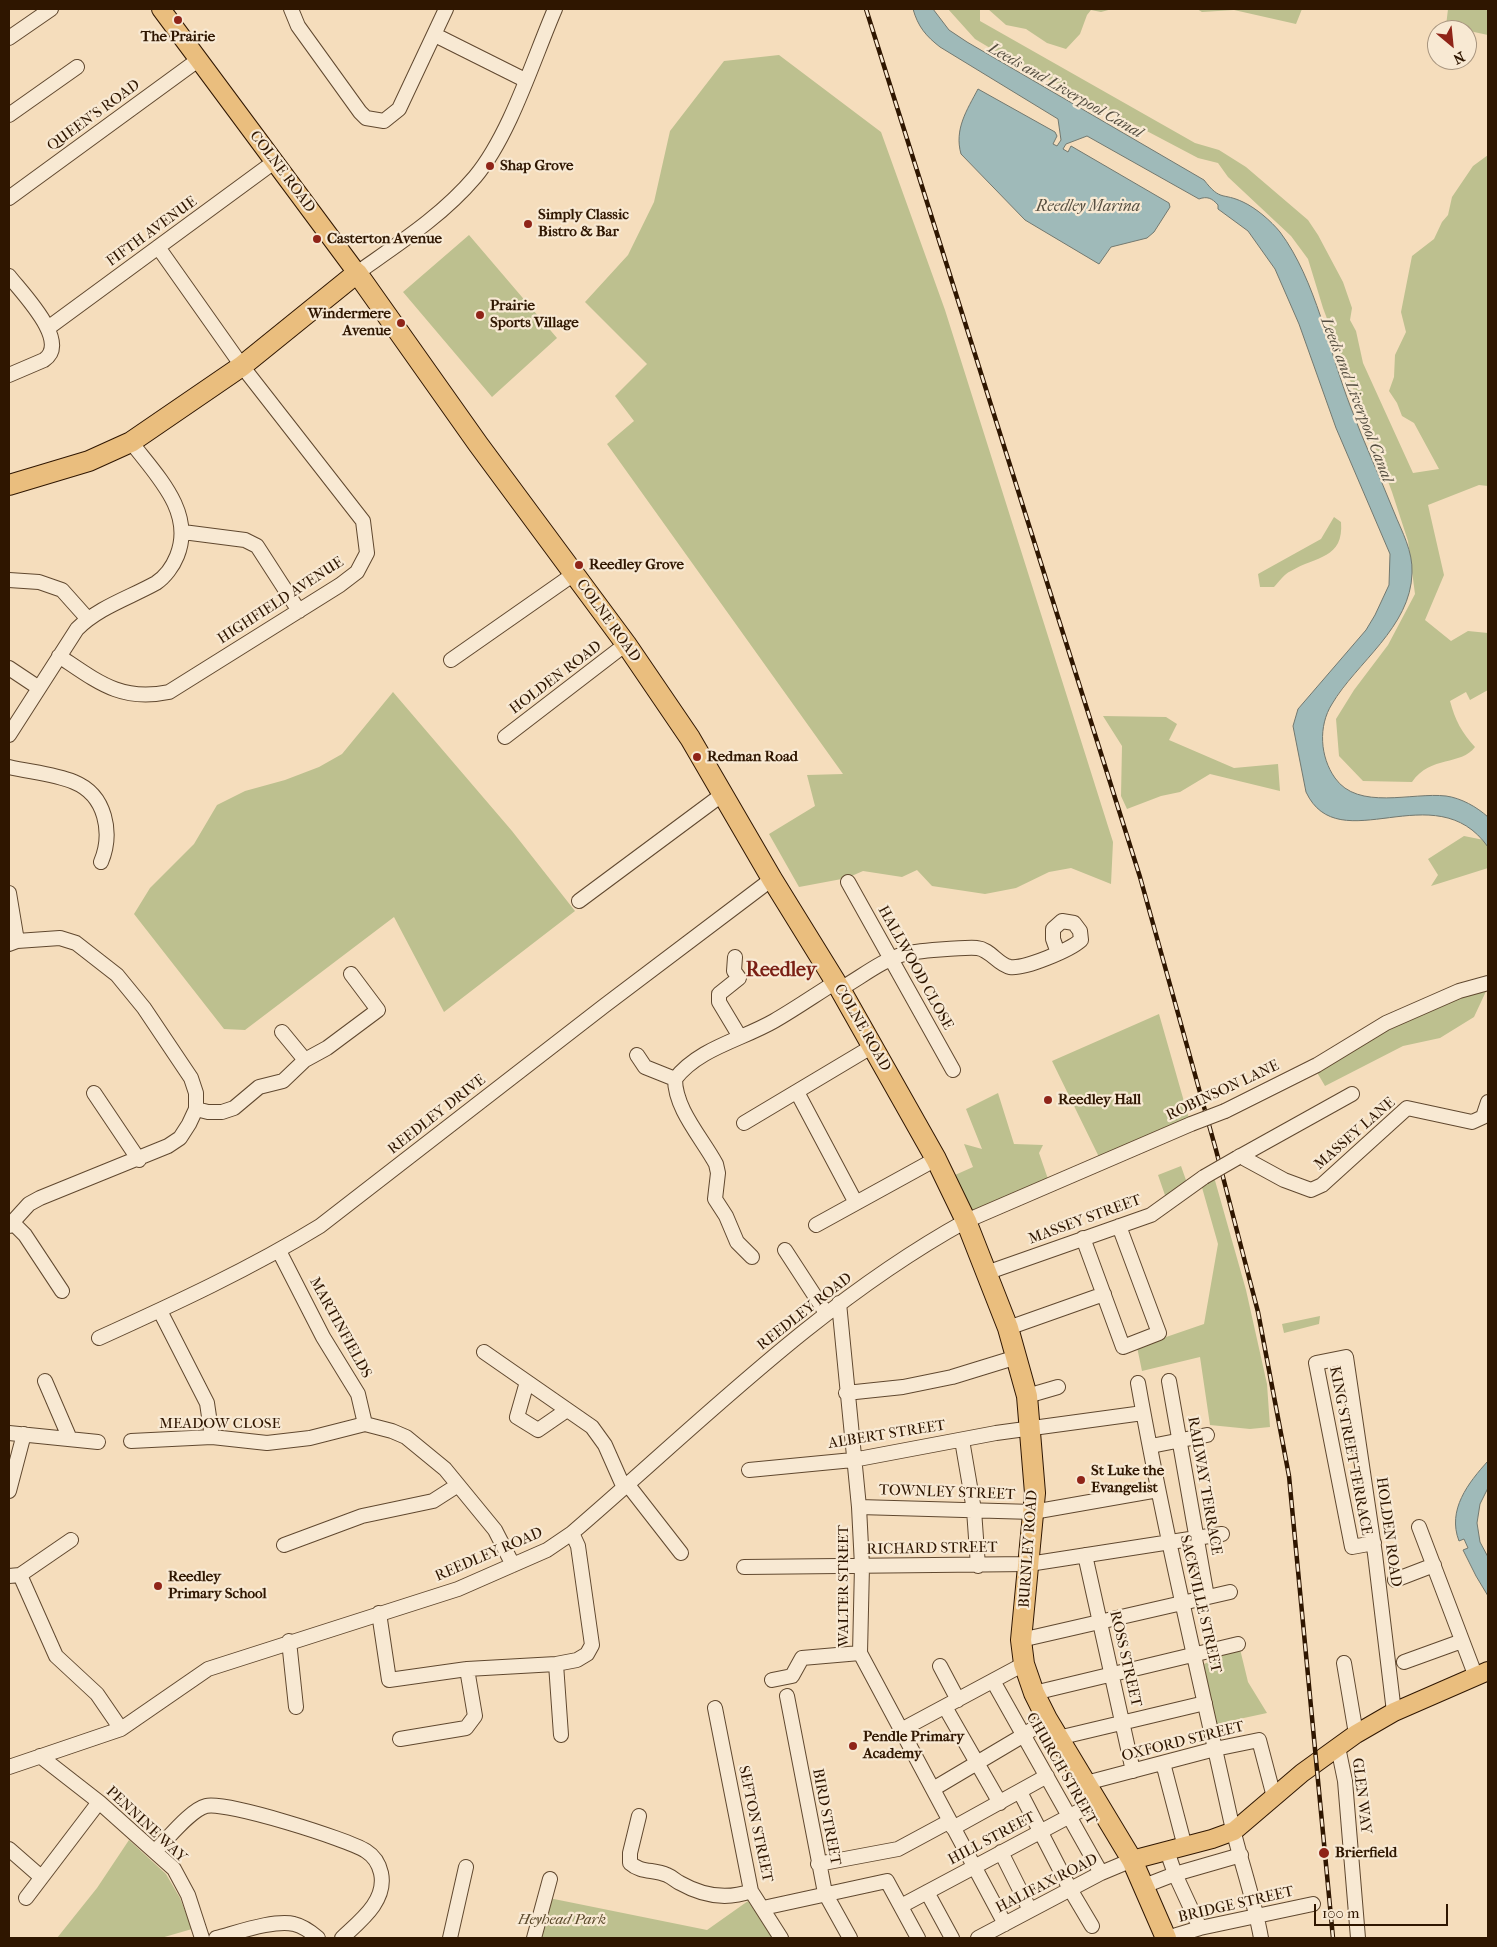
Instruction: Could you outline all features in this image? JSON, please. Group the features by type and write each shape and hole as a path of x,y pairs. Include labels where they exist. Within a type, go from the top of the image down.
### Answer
{"highway":[{"path":"9,485 89,461 131,442 242,366 357,273"},
{"name":"COLNE ROAD","path":"357,273 478,444 626,644 690,738 772,880 838,986 936,1159 966,1220"},
{"name":"BURNLEY ROAD","path":"966,1220 1008,1328 1027,1396 1031,1428 1034,1493 1021,1640 1024,1664 1034,1693 1047,1719 1132,1860"},
{"path":"1132,1860 1167,1938"}],"main road":[{"name":"COLNE ROAD","path":"161,9 357,273"},
{"path":"1132,1860 1234,1831 1274,1797 1356,1734 1394,1712 1482,1674"}],"street":[{"path":"9,38 51,9"},
{"path":"291,9 298,26 360,112 366,118 384,121 399,110 446,9"},
{"path":"357,273 422,228 476,176 500,140 555,9"},
{"path":"435,35 525,80"},
{"name":"QUEEN'S ROAD","path":"9,198 198,60"},
{"path":"9,97 13,112 78,67"},
{"name":"FIFTH AVENUE","path":"48,328 274,162"},
{"name":"HIGHFIELD AVENUE","path":"59,656 111,688 129,695 152,696 170,692 357,572 367,553 362,520 242,366 158,247"},
{"path":"9,276 48,328 53,338 53,349 50,356 9,375"},
{"path":"9,735 77,629 88,618 163,577 175,560 182,545 183,532 178,510 171,496 131,442"},
{"path":"183,532 245,540 257,546 299,611"},
{"path":"450,660 574,574"},
{"path":"9,580 39,582 62,590 88,618"},
{"name":"HOLDEN ROAD","path":"505,737 626,644"},
{"path":"9,668 39,688"},
{"path":"9,767 74,782 91,793 104,813 108,832 107,848 101,862"},
{"path":"579,901 723,794"},
{"name":"REEDLEY DRIVE","path":"99,1338 160,1311 279,1251 320,1226 596,1012 772,880"},
{"name":"HALLWOOD CLOSE","path":"848,882 953,1070"},
{"path":"9,893 13,943 60,938 76,943 117,975 144,1008 191,1078 196,1093 196,1109 180,1138 139,1160 40,1198 29,1204 10,1224 25,1235 62,1292"},
{"path":"752,1257 737,1242 726,1216 718,1208 715,1199 718,1173 716,1164 675,1092 675,1079 683,1069 716,1047 773,1022 838,986 905,954 977,948 1009,967 1058,953"},
{"path":"735,957 734,971 739,978 719,994 719,1002 740,1037"},
{"path":"196,1109 208,1112 222,1112 234,1108 259,1087 283,1081 305,1060 327,1048 378,1010 351,974"},
{"name":"ROBINSON LANE","path":"966,1220 1225,1111 1317,1065 1386,1023 1459,991 1488,983"},
{"path":"282,1032 305,1060"},
{"path":"744,1123 872,1046"},
{"path":"637,1055 645,1067 675,1079"},
{"path":"797,1092 856,1204"},
{"path":"94,1093 139,1160"},
{"name":"MASSEY STREET","path":"986,1273 1119,1226 1160,1209 1204,1177 1352,1094"},
{"name":"MASSEY LANE","path":"1239,1157 1290,1183 1311,1190 1322,1185 1408,1108 1472,1122 1483,1117 1488,1102"},
{"path":"816,1225 936,1159"},
{"name":"REEDLEY ROAD","path":"9,1767 120,1729 208,1668 458,1589 547,1550 572,1533 761,1367 839,1303 935,1238 966,1220"},
{"path":"1083,1238 1123,1346 1159,1333 1119,1226"},
{"path":"785,1250 826,1314"},
{"name":"MARTINFIELDS","path":"279,1251 323,1337 358,1394 365,1424"},
{"path":"1008,1328 1104,1294"},
{"name":"WALTER STREET","path":"839,1303 846,1393 859,1507 862,1566 860,1653 1005,1924"},
{"path":"160,1311 207,1403 212,1437"},
{"path":"484,1352 592,1426 626,1487 681,1553"},
{"path":"846,1393 903,1387 952,1377 1017,1357"},
{"name":"HOLDEN ROAD","path":"1346,1357 1374,1543 1394,1712"},
{"name":"KING STREET TERRACE","path":"1346,1357 1316,1362 1352,1547 1374,1543"},
{"name":"RAILWAY TERRACE","path":"1168,1380 1207,1597"},
{"path":"45,1382 70,1438"},
{"path":"527,1382 518,1417 538,1430 567,1410"},
{"name":"SACKVILLE STREET","path":"1138,1383 1158,1490 1215,1749 1262,1938"},
{"path":"1027,1396 1058,1387"},
{"name":"ALBERT STREET","path":"749,1470 853,1460 1031,1428 1144,1413"},
{"path":"365,1424 406,1437 445,1469 495,1530 513,1565"},
{"name":"MEADOW CLOSE","path":"131,1441 212,1437 267,1443 310,1438 365,1424"},
{"path":"9,1433 98,1442"},
{"path":"9,1491 24,1434"},
{"path":"1150,1446 1207,1435"},
{"path":"962,1440 974,1510 978,1566"},
{"path":"284,1545 362,1516 433,1501 458,1486"},
{"name":"TOWNLEY STREET","path":"859,1507 1033,1512 1158,1490"},
{"path":"1419,1527 1462,1641 1482,1674"},
{"path":"380,1613 389,1680 467,1669 556,1664 577,1660 587,1654 592,1645 578,1546 572,1533"},
{"name":"RICHARD STREET","path":"744,1567 1029,1564 1222,1534"},
{"path":"71,1540 14,1576 56,1656 97,1694 120,1729"},
{"name":"ROSS STREET","path":"1085,1555 1134,1771"},
{"path":"1395,1580 1434,1565"},
{"path":"1021,1640 1230,1592"},
{"path":"289,1641 296,1707"},
{"path":"1404,1662 1462,1641"},
{"path":"1034,1693 1238,1644"},
{"path":"772,1680 792,1676 802,1658 860,1653"},
{"path":"1344,1663 1356,1734"},
{"path":"556,1664 561,1735"},
{"path":"901,1730 1024,1664"},
{"path":"940,1666 958,1700"},
{"path":"400,1739 466,1728 472,1722 475,1716 467,1669"},
{"name":"CHURCH STREET","path":"993,1681 1101,1873"},
{"name":"BIRD STREET","path":"787,1696 825,1893 850,1938"},
{"path":"1058,1738 1205,1703"},
{"path":"946,1707 1000,1803"},
{"name":"SEFTON STREET","path":"715,1708 751,1891 781,1938"},
{"path":"933,1789 1024,1736 1047,1719"},
{"name":"OXFORD STREET","path":"1086,1783 1215,1749 1259,1740 1274,1797"},
{"name":"GLEN WAY","path":"1338,1747 1345,1781 1358,1938"},
{"name":"PENNINE WAY","path":"40,1756 99,1802 174,1869 188,1895 202,1938"},
{"path":"1163,1763 1185,1846"},
{"path":"818,1864 898,1849 1000,1803 1047,1776"},
{"path":"1020,1792 1070,1889 1092,1926"},
{"name":"HILL STREET","path":"901,1906 1098,1801"},
{"path":"26,1898 99,1802"},
{"path":"155,1851 197,1809 213,1805 288,1822 359,1847 375,1858 379,1866 381,1888 377,1901 342,1938"},
{"path":"639,1816 630,1853 630,1863 637,1869 667,1875 686,1886 718,1897 735,1897 751,1891"},
{"path":"9,1849 41,1877"},
{"path":"1167,1851 1175,1874 1200,1928"},
{"path":"1001,1852 1030,1910"},
{"path":"1144,1886 1175,1874 1241,1855"},
{"name":"HALIFAX ROAD","path":"981,1937 1101,1873 1132,1860"},
{"path":"450,1938 466,1867"},
{"path":"534,1938 550,1879"},
{"path":"763,1908 887,1881 918,1938"},
{"path":"927,1892 952,1938"},
{"name":"BRIDGE STREET","path":"1167,1938 1200,1928 1313,1904"},
{"path":"216,1938 285,1923 294,1923 318,1938"}],"green space":[{"path":"948,9 980,9 980,21 1195,143 1219,150 1246,167 1308,220 1343,282 1352,308 1350,320 1356,331 1363,363 1413,473 1439,469 1414,423 1402,416 1397,403 1389,391 1394,377 1395,355 1406,332 1401,312 1412,256 1434,239 1442,222 1448,215 1452,197 1473,166 1488,155 1488,486 1479,485 1428,505 1444,575 1425,620 1451,641 1468,631 1488,633 1488,690 1470,700 1466,692 1450,701 1460,726 1466,737 1475,747 1469,753 1428,768 1412,782 1363,781 1339,756 1336,719 1354,690 1388,645 1415,594 1408,541 1392,492 1323,308 1308,259 1291,236 1228,177 1218,163 1198,158 995,51 975,39"},
{"path":"988,9 1112,9 1101,12 1091,10 1087,15 1080,34 1066,49 1047,43 1026,29 1006,25"},
{"path":"1197,9 1302,9 1296,24 1234,10 1202,12"},
{"path":"1448,9 1488,9 1488,35 1477,33 1477,20 1447,20"},
{"path":"779,55 881,132 945,310 1113,842 1111,884 1071,868 1049,872 1016,888 985,894 932,886 917,870 902,877 863,871 847,878 799,887 769,834 815,806 807,775 843,774 607,444 634,421 615,396 647,364 585,302 628,255 654,202 670,131 724,61"},
{"name":"Prairie Sports Village","path":"469,235 557,338 492,397 403,292"},
{"path":"1334,517 1341,522 1341,534 1333,550 1319,559 1288,572 1274,587 1260,587 1258,574 1321,539"},
{"path":"393,692 512,831 575,911 444,1012 394,917 245,1030 224,1029 134,914 150,888 194,844 217,805 245,791 285,780 319,767 342,754"},
{"path":"1103,716 1166,717 1177,724 1169,740 1234,768 1278,764 1280,791 1210,774 1180,792 1161,796 1127,809 1121,796 1122,746"},
{"path":"1464,836 1484,840 1488,847 1488,868 1431,886 1438,875 1428,859"},
{"path":"1488,987 1474,1017 1440,1038 1403,1046 1325,1086 1315,1069 1427,1008"},
{"path":"1159,1014 1189,1119 1099,1157 1052,1061"},
{"path":"998,1093 1014,1144 1043,1145 1039,1153 1048,1179 972,1212 955,1175 973,1167 964,1144 982,1149 966,1109"},
{"path":"1181,1166 1187,1183 1167,1201 1158,1175"},
{"path":"1214,1177 1246,1290 1267,1384 1270,1427 1250,1429 1210,1425 1200,1357 1142,1371 1137,1347 1204,1324 1218,1244 1201,1184"},
{"path":"1320,1316 1319,1324 1284,1333 1282,1324"},
{"path":"1240,1649 1248,1682 1267,1713 1216,1724 1204,1664 1213,1660 1211,1656"},
{"path":"129,1840 166,1874 180,1898 192,1929 161,1938 57,1938 97,1888"},
{"name":"Heyhead Park","path":"549,1898 707,1930 748,1901 773,1938 538,1938"}],"water":[{"name":"Reedley Marina","path":"913,9 933,9 949,30 967,42 1204,180 1218,194 1236,199 1248,205 1263,215 1280,232 1303,272 1312,294 1351,408 1406,542 1412,565 1409,592 1393,627 1342,689 1327,713 1323,732 1326,761 1335,778 1345,788 1357,794 1386,798 1446,796 1468,804 1488,817 1488,847 1466,826 1442,817 1416,815 1364,820 1341,820 1321,811 1306,792 1293,726 1298,709 1366,630 1375,615 1389,585 1390,554 1336,428 1299,324 1275,269 1248,231 1218,209 1218,205 1214,201 1209,198 1199,199 1087,136 1066,144 1063,149 1068,152 1071,146 1169,203 1170,207 1154,232 1147,238 1111,247 1099,264 1025,220 961,154 959,145 960,128 978,89 1055,132 1057,136 1053,144 1057,146 1061,140 1058,119 940,47 923,31"},
{"path":"1488,1461 1488,1488 1480,1504 1477,1523 1480,1542 1488,1557 1488,1596 1463,1550 1468,1548 1464,1539 1459,1541 1456,1519 1458,1508 1467,1488"}],"railway":[{"path":"866,9 1140,877 1216,1150 1258,1312 1289,1476 1333,1938"}],"place":[{"name":"The Prairie","path":"178,20"},
{"name":"Shap Grove","path":"490,166"},
{"name":"Simply Classic Bistro & Bar","path":"528,224"},
{"name":"Casterton Avenue","path":"317,239"},
{"name":"Prairie Sports Village","path":"480,315"},
{"name":"Windermere Avenue","path":"401,323"},
{"name":"Reedley Grove","path":"579,565"},
{"name":"Redman Road","path":"697,757"},
{"name":"Reedley Hall","path":"1048,1100"},
{"name":"St Luke the Evangelist","path":"1081,1480"},
{"name":"Reedley Primary School","path":"158,1586"},
{"name":"Pendle Primary Academy","path":"853,1746"},
{"name":"Brierfield","path":"1324,1853"}],"district":[{"name":"Reedley","path":"781,971"}],"water label":[{"name":"Leeds and Liverpool Canal","path":"1065,91"},
{"name":"Leeds and Liverpool Canal","path":"1356,400"}]}
